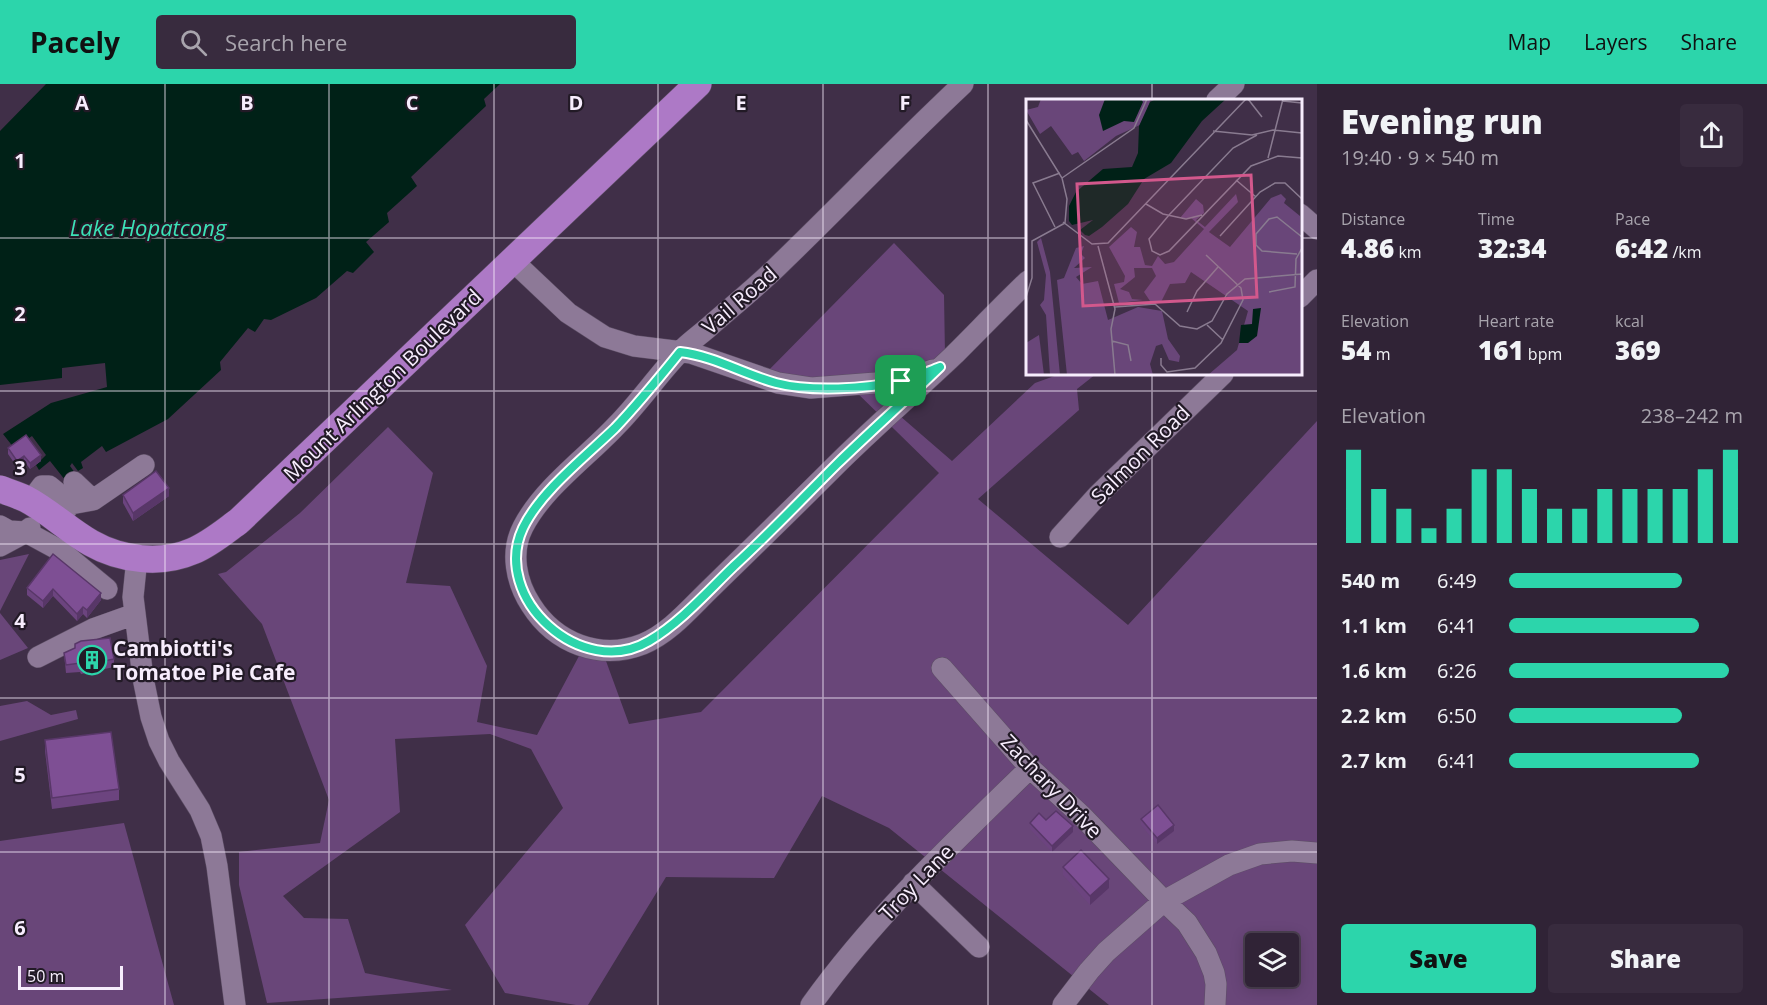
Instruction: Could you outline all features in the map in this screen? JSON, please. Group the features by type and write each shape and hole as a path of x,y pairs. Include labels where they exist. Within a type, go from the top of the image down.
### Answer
{"main road":[{"name":"Mount Arlington Boulevard","path":"46,508 92,543 118,554 137,558 175,557 192,552 214,540 239,521 698,84"},
{"path":"0,468 46,508"},
{"path":"0,489 46,508"}],"street":[{"name":"Vail Road","path":"963,84 904,139 783,261 680,352 616,426 537,505 523,527 517,545 516,561 519,583 526,597 544,622 574,644 600,651 625,650 647,643 685,613 1026,283"},
{"path":"1217,99 1234,84"},
{"path":"1302,216 1317,229"},
{"path":"513,261 568,313 605,337 634,346 691,353 778,383 812,388 901,381 940,367"},
{"path":"1302,295 1317,280"},
{"name":"Salmon Road","path":"1060,537 1098,495 1221,375"},
{"path":"0,546 26,532 46,508 93,500 144,465"},
{"path":"74,482 93,500"},
{"path":"0,526 9,531 26,532 61,551 107,589"},
{"path":"137,558 133,597 143,678 156,733 169,762 200,810 211,836 235,1005"},
{"path":"38,657 93,629 135,614"},
{"name":"Zachary Drive","path":"942,668 1029,768 1082,816 1187,923 1206,953 1214,973 1215,1005"},
{"name":"Troy Lane","path":"811,1005 862,938 913,883 1029,768"},
{"path":"1063,1005 1107,952 1164,901 1229,865 1260,854 1292,851 1317,853"},
{"path":"913,883 979,947"}],"shaded area":[{"path":"894,243 944,295 945,355 885,403 952,461 1035,383 1057,375 1095,375 1077,389 1079,410 978,499 1128,625 1317,421 1317,1005 1109,1005 889,828 822,796 774,878 666,877 588,1005 505,993 465,925 563,808 531,749 490,734 395,739 400,812 283,896 304,918 348,919 365,973 452,990 267,1003 239,885 239,852 320,843 329,800 262,624 218,574 226,572 300,513 388,427 433,473 406,583 450,586 487,666 477,722 537,735 579,656 606,661 629,724 701,712 939,473 850,386 761,378"},
{"path":"29,554 0,611 0,560"},
{"path":"0,613 28,648 0,660"},
{"path":"27,701 51,715 76,710 78,719 0,741 0,706"},
{"path":"124,823 174,1005 0,1005 0,841"}],"water":[{"name":"Lake Hopatcong","path":"46,84 500,84 484,99 486,106 411,177 417,186 387,213 389,222 366,242 374,252 353,273 347,271 316,298 271,320 264,319 255,332 248,328 220,362 221,370 168,419 106,452 102,446 81,462 83,468 78,471 72,463 70,466 80,480 69,485 50,461 39,470 36,465 46,455 32,436 14,448 3,434 51,403 107,387 105,363 62,368 62,378 0,385 0,131"}],"building":[{"path":"26,435 41,455 30,463 24,456 17,461 8,448"},
{"path":"156,471 169,488 133,513 123,495"},
{"path":"53,554 101,593 87,610 83,607 77,614 53,589 43,601 27,588"},
{"path":"110,638 114,659 81,666 80,663 66,665 64,653 75,648 75,644 81,641"},
{"path":"111,732 119,789 52,798 45,740"},
{"path":"1158,805 1174,825 1157,838 1141,819"},
{"path":"1056,811 1073,826 1052,846 1030,823 1039,813 1046,820"},
{"path":"1081,850 1109,879 1090,896 1063,867"}],"place":[{"name":"Cambiotti's Tomatoe Pie Cafe","path":"92,660"}],"route":[{"path":"680,352 723,363 750,375 778,383 812,388 901,381 940,367 685,613 647,643 625,650 600,651 574,644 555,632 539,617 526,597 519,583 516,561 517,545 523,527 537,505 616,426 680,352"}]}
